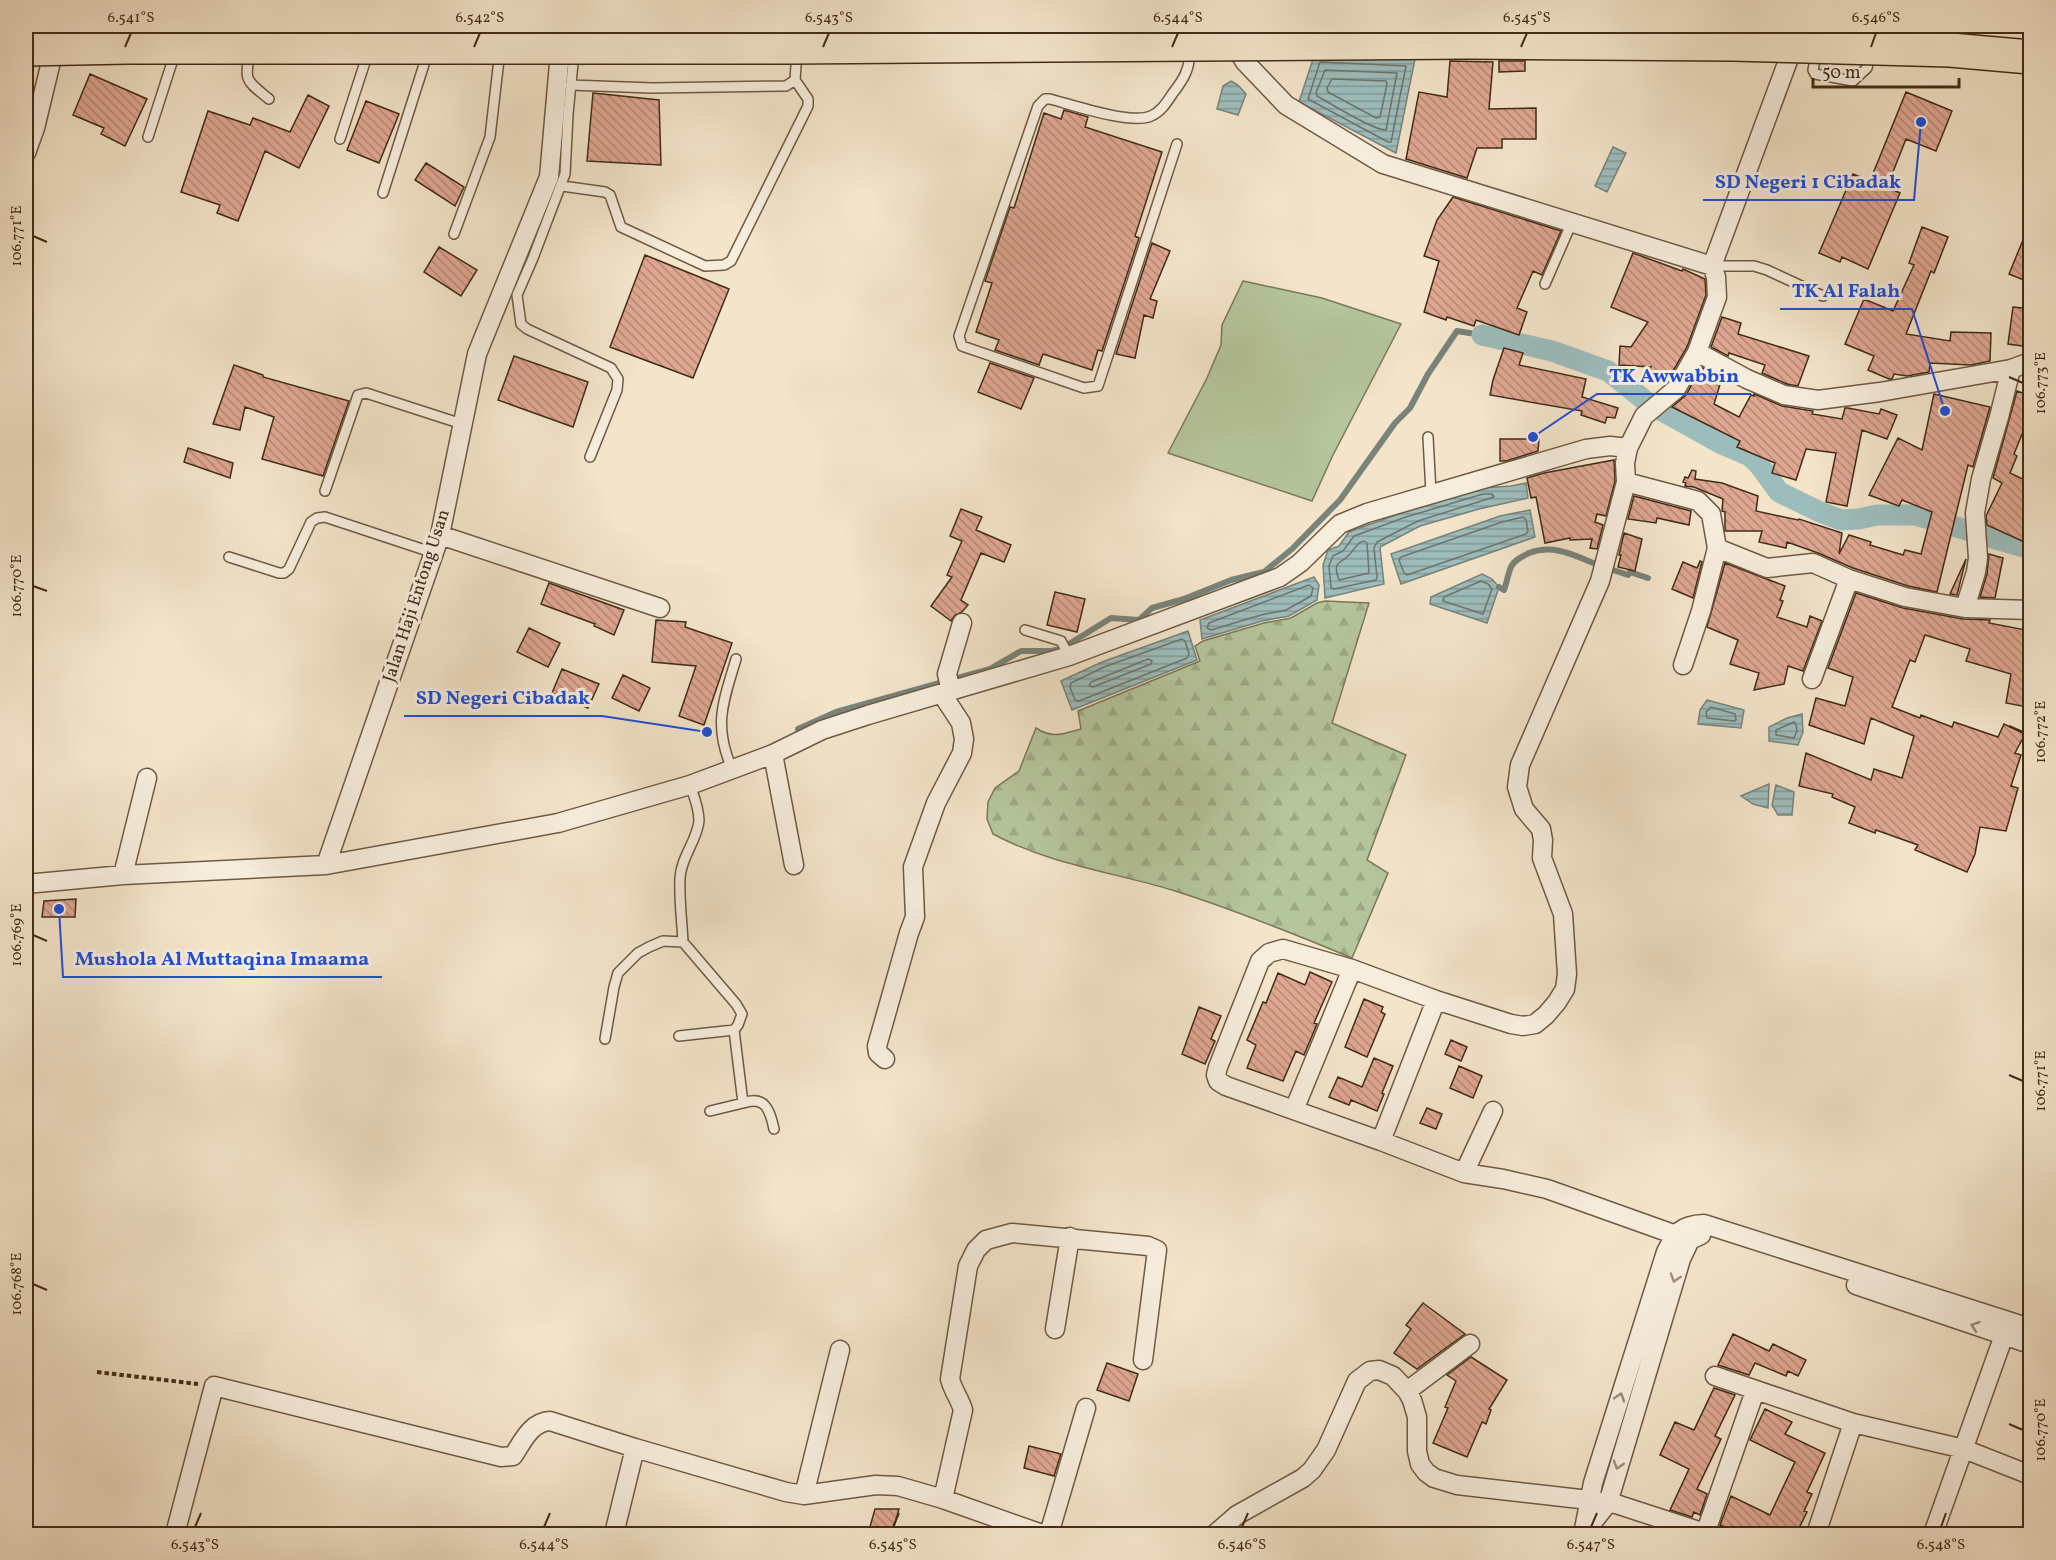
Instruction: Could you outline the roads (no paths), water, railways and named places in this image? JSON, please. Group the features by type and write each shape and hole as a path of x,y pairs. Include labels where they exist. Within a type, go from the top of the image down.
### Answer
{"highway":[{"path":"2005,26 2031,28"},
{"path":"26,34 1016,32 1223,28 1876,29 2031,38"},
{"path":"26,49 127,47 777,48 1480,42 1778,45 1950,50 2031,57"}],"street":[{"path":"1223,28 1245,62 1286,105 1383,164 1712,266"},
{"path":"1683,1237 1547,1189 1464,1173 1226,1086 1218,1081 1216,1075 1260,961 1269,952 1283,949 1352,969 1436,1000 1511,1024 1523,1026 1535,1024 1557,1002 1564,989 1566,974 1563,914 1542,858 1541,829 1524,809 1516,787 1520,765 1599,581 1626,482 1625,463 1628,448 1650,411 1676,388 1697,352 1717,297 1716,277 1712,266 1810,29"},
{"name":"Jalan Haji Entong Usan","path":"326,865 440,535 477,354 549,177 569,32"},
{"path":"26,153 35,128 58,33"},
{"path":"1697,352 1747,379 1784,395 1818,400 1880,392 2011,369 2031,362"},
{"path":"1965,608 1978,558 1975,513 1981,478 2011,369"},
{"path":"26,884 123,874 326,865 558,823 690,785 773,754 822,730 948,686 1280,577 1300,563 1340,524 1367,513 1586,449 1604,446 1628,448"},
{"path":"1626,482 1698,501 1711,514 1718,548 1701,612 1683,665"},
{"path":"440,535 660,608"},
{"path":"1718,548 1767,568 1813,563 1849,579 1905,597 1965,608 2031,610"},
{"path":"1812,679 1849,579"},
{"path":"885,1059 878,1053 877,1046 915,917 913,867 936,803 962,753 964,739 961,723 948,686 962,623"},
{"path":"773,754 794,865"},
{"path":"123,874 147,778"},
{"path":"1294,1110 1352,969"},
{"path":"1381,1142 1436,1000"},
{"path":"1464,1173 1492,1111"},
{"path":"1583,1534 1608,1503 1681,1258 1686,1227 1704,1224 2006,1328 2031,1344"},
{"path":"943,1498 963,1410 960,1400 952,1389 950,1379 968,1266 976,1250 986,1240 1012,1233 1148,1246 1157,1251 1143,1360"},
{"path":"1055,1329 1070,1237"},
{"path":"1583,1534 1589,1500 1666,1252 1683,1237"},
{"path":"2006,1328 2031,1328"},
{"path":"1933,1534 2006,1328"},
{"path":"1407,1391 1470,1344"},
{"path":"804,1495 840,1350"},
{"path":"1215,1534 1238,1515 1303,1478 1312,1470 1326,1450 1357,1381 1370,1371 1378,1370 1393,1376 1412,1400 1417,1417 1417,1451 1420,1464 1434,1478 1457,1485 1608,1503 1707,1534 1755,1391"},
{"path":"1715,1376 1853,1423 1964,1449 2031,1475"},
{"path":"175,1534 214,1386 501,1457 513,1456 533,1426 541,1421 550,1421 786,1492 804,1495 876,1485 898,1486 943,1498 1042,1534"},
{"path":"1049,1534 1086,1408"},
{"path":"1816,1534 1853,1423"},
{"path":"614,1534 635,1448"}],"lane":[{"path":"1810,29 1815,74 1853,81 1867,68 1876,29"},
{"path":"569,32 570,85 565,174 517,295 520,324 611,368 618,379 617,390 590,457"},
{"path":"383,193 434,33"},
{"path":"454,234 490,136 500,60 499,33"},
{"path":"148,136 181,34"},
{"path":"254,35 246,73 249,82 269,99"},
{"path":"340,138 372,39"},
{"path":"1177,144 1098,386 1084,388 962,346 959,336 1038,106 1045,99 1050,99 1128,119 1150,117 1159,112 1167,103 1185,76 1190,61 1188,39"},
{"path":"562,186 605,192 610,195 621,227 705,266 724,265 731,261 808,106 808,99 795,80 797,42"},
{"path":"570,85 652,88 786,86 795,80"},
{"path":"1545,284 1572,222"},
{"path":"1712,266 1754,266 1823,296"},
{"path":"325,491 358,395 366,393 462,424"},
{"path":"1428,437 1431,493"},
{"path":"229,556 284,573 289,569 310,522 325,517 434,552"},
{"path":"1025,630 1065,649"},
{"path":"732,769 721,733 721,711 736,659"},
{"path":"690,785 696,800 699,818 695,835 681,867 683,942 742,1014 734,1030 743,1103"},
{"path":"605,1039 618,973 638,952 649,946 663,942 683,942"},
{"path":"679,1036 734,1030"},
{"path":"710,1111 753,1100 759,1101 770,1113 774,1129"}],"water":[{"path":"1314,56 1415,59 1396,153 1299,102"},
{"path":"1231,81 1246,94 1238,115 1217,109 1223,86"},
{"path":"1613,147 1626,153 1607,192 1595,186"},
{"path":"1526,483 1528,498 1420,526 1380,547 1384,584 1325,598 1323,565 1328,550 1339,546 1349,532 1482,488"},
{"path":"1530,510 1535,537 1401,584 1391,554 1500,516"},
{"path":"1482,574 1492,579 1499,587 1487,623 1430,604 1431,597"},
{"path":"1314,577 1319,585 1317,600 1289,616 1262,621 1202,639 1200,620"},
{"path":"1188,631 1197,660 1072,710 1061,681 1102,662"},
{"path":"1707,700 1744,710 1741,728 1698,724 1700,710"},
{"path":"1802,714 1803,732 1798,745 1769,741 1769,727"},
{"path":"1769,784 1768,808 1753,804 1741,796"},
{"path":"1776,785 1794,792 1792,815 1778,815 1772,805"}],"waterway":[{"path":"798,729 836,712 990,669 1021,651 1061,649 1111,618 1139,620 1152,608 1184,599 1231,580 1264,572 1292,549 1340,500 1395,423 1410,408 1428,374 1457,331 1482,335"},
{"path":"1482,335 1552,351 1608,371 1648,403 1720,443 1750,456 1779,492 1820,512 1841,520 1877,515 1915,515 1970,531"},
{"path":"1982,535 2030,549"},
{"path":"1499,587 1504,590 1514,562 1539,550 1566,552 1601,566"},
{"path":"1613,570 1628,575 1630,572 1648,578"}],"tunnel":[{"path":"48,33 51,26"}],"place":[{"name":"SD Negeri 1 Cibadak","path":"1921,122"},
{"name":"TK Al Falah","path":"1945,411"},
{"name":"TK Awwabbin","path":"1533,437"},
{"name":"SD Negeri Cibadak","path":"707,732"},
{"name":"Mushola Al Muttaqina Imaama","path":"59,909"}]}
